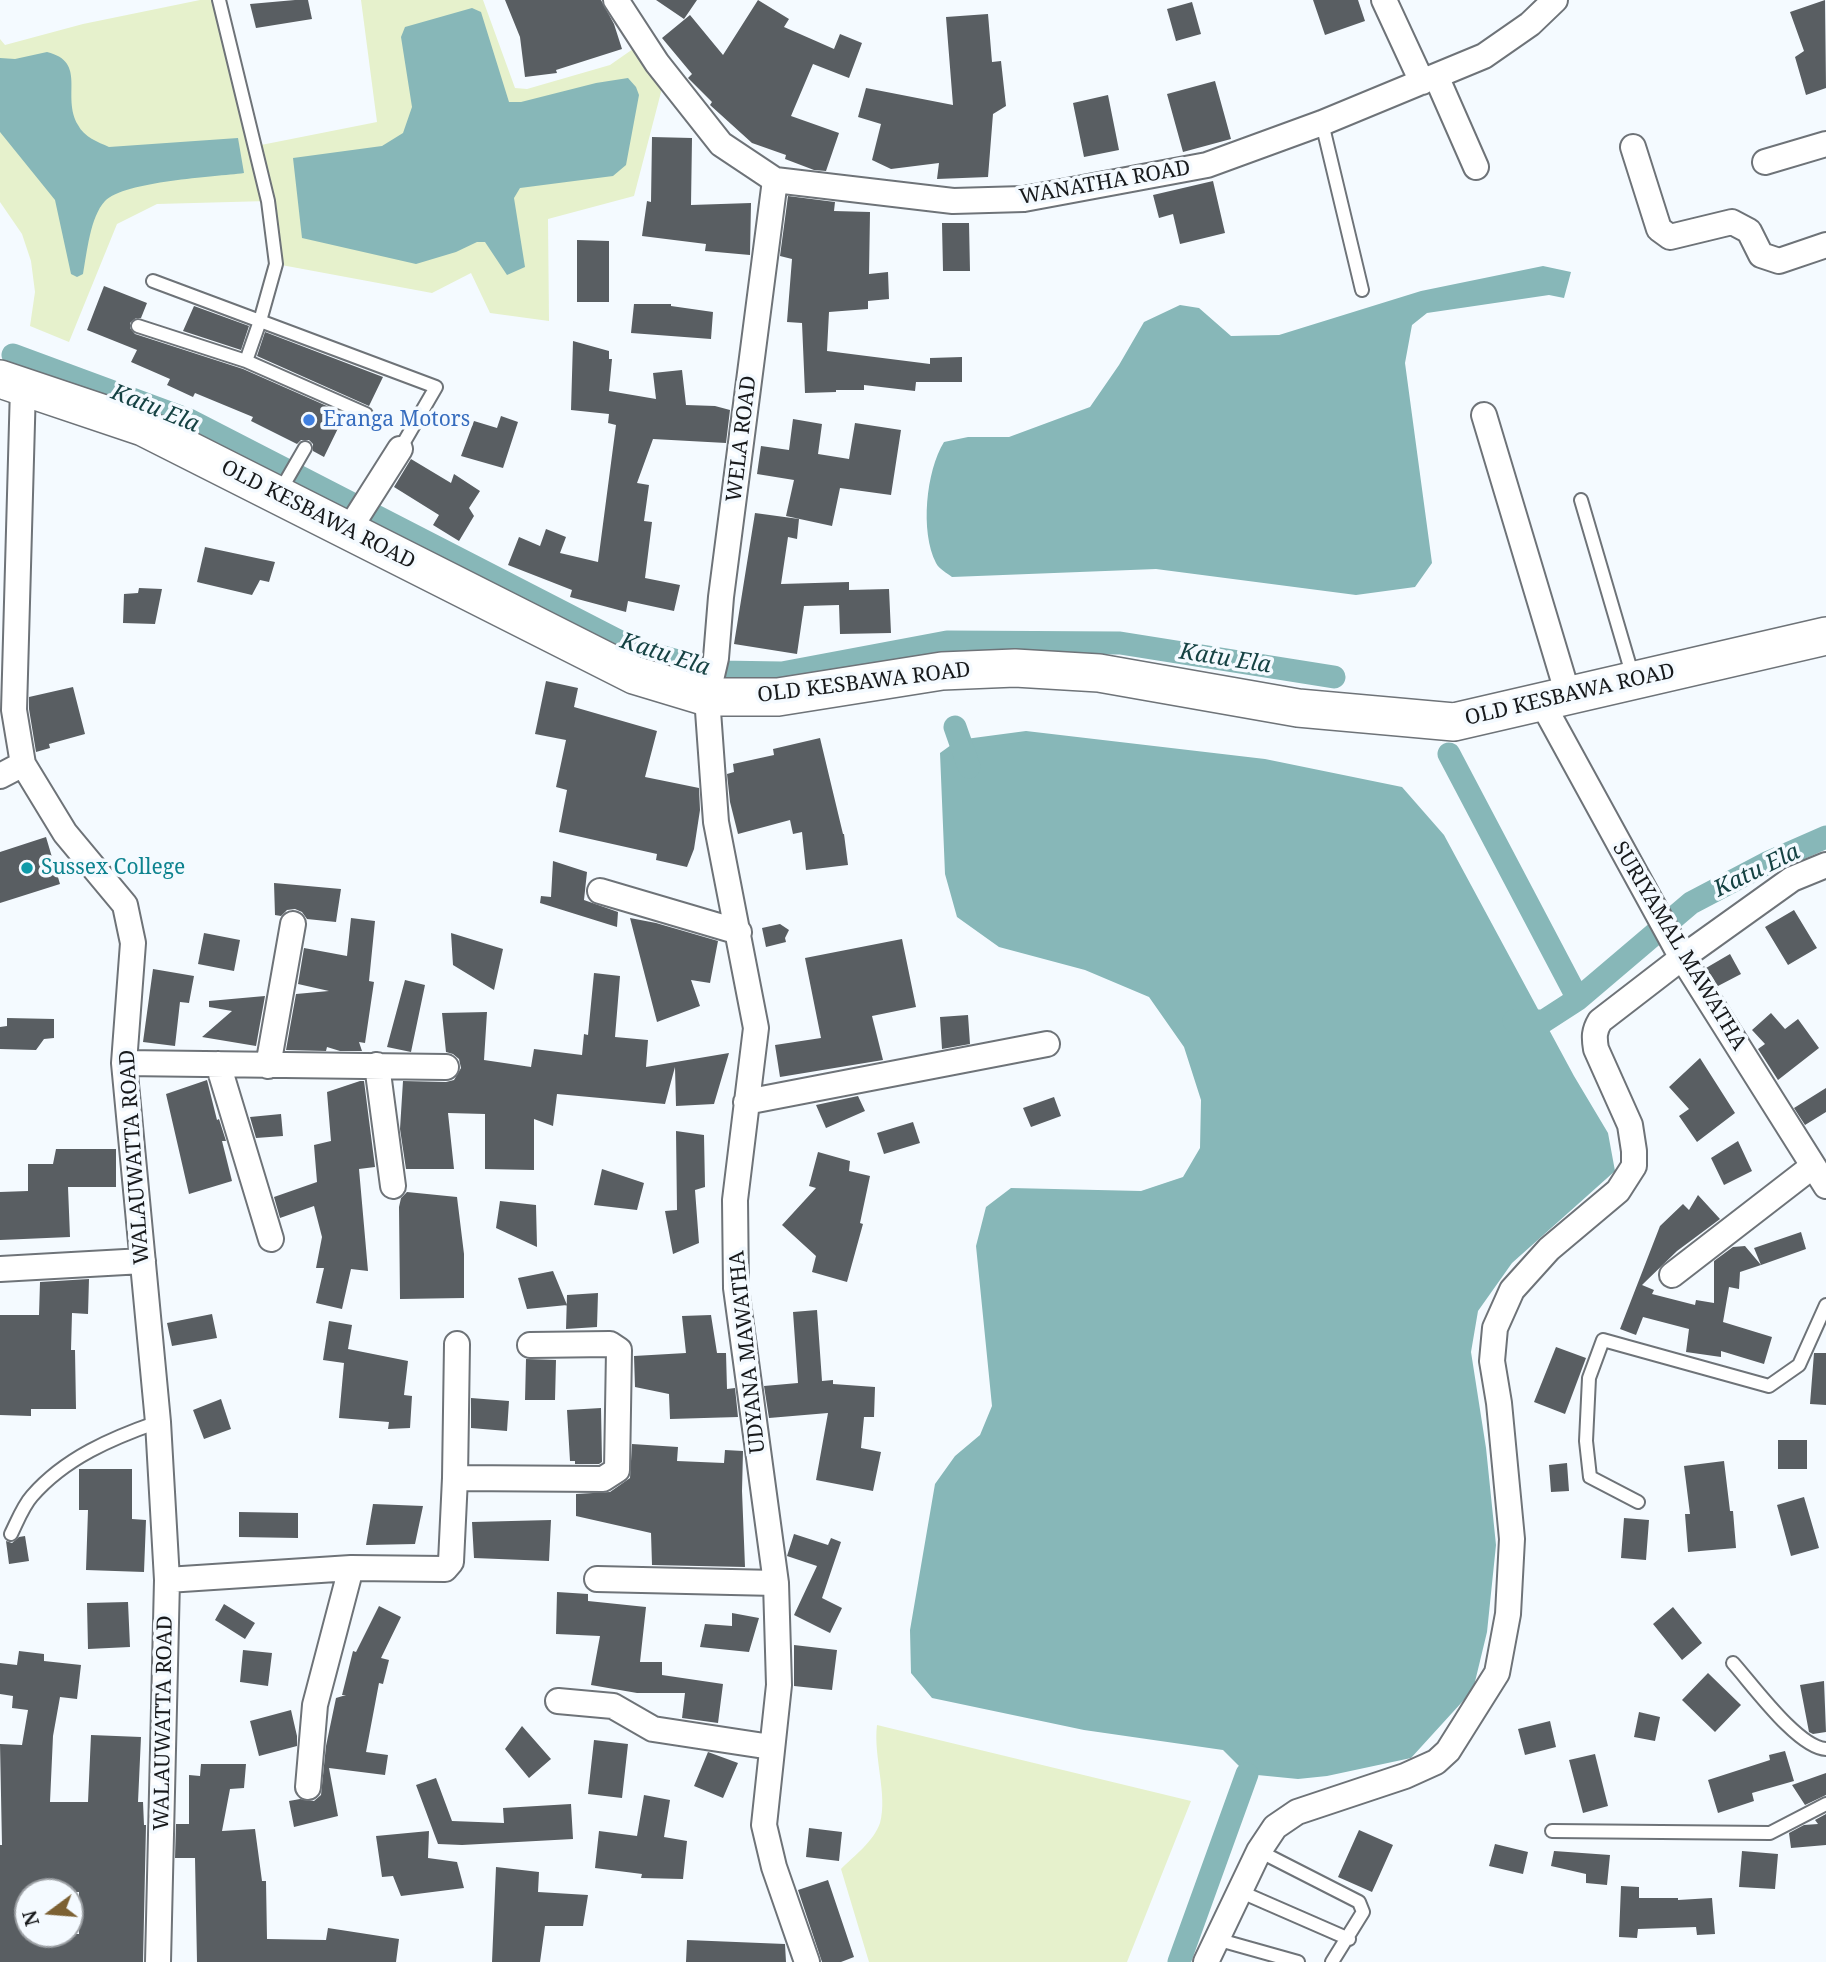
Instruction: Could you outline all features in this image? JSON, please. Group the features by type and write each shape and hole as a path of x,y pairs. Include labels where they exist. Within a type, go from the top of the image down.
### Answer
{"main road":[{"name":"OLD KESBAWA ROAD","path":"12,383 143,427 634,675 708,690 778,697 942,671 1015,668 1100,673 1298,708 1454,722 1826,636"}],"street":[{"name":"WANATHA ROAD","path":"615,0 657,63 721,144 775,180 953,201 1024,199 1207,165 1322,123 1484,56 1530,24 1555,0"},
{"path":"1384,0 1476,167"},
{"path":"1765,163 1826,144"},
{"path":"1633,147 1659,229 1670,237 1732,222 1749,231 1761,255 1779,261 1826,246"},
{"name":"WELA ROAD","path":"708,690 716,658 723,583 775,180"},
{"name":"WALAUWATTA ROAD","path":"12,383 14,710 23,764 65,833 125,905 133,943 124,1063 158,1422 167,1580 158,1962"},
{"name":"SURIYAMAL MAWATHA","path":"1484,415 1554,698 1653,908 1819,1176"},
{"path":"348,531 400,449"},
{"name":"UDYANA MAWATHA","path":"708,690 716,822 756,1027 735,1200 736,1288 776,1583 779,1685 764,1825 774,1867 807,1962"},
{"path":"0,776 23,764"},
{"path":"1206,1962 1259,1851 1275,1827 1290,1816 1405,1776 1436,1762 1448,1751 1497,1673 1508,1614 1512,1539 1499,1403 1492,1361 1495,1328 1513,1290 1549,1249 1618,1191 1634,1166 1630,1125 1596,1049 1595,1029 1600,1021 1680,954 1791,879 1826,865"},
{"path":"600,891 739,932"},
{"path":"268,1066 293,924"},
{"path":"746,1102 1047,1044"},
{"path":"124,1063 446,1067"},
{"path":"218,1064 271,1240"},
{"path":"377,1065 393,1186"},
{"path":"1672,1275 1819,1176"},
{"path":"0,1269 143,1261"},
{"path":"167,1580 351,1568 445,1569 451,1562 457,1344"},
{"path":"455,1478 603,1479 617,1470 619,1350 610,1344 530,1345"},
{"path":"308,1787 315,1706 351,1568"},
{"path":"597,1579 776,1583"},
{"path":"558,1701 613,1706 653,1729 771,1747"}],"lane":[{"path":"219,0 268,201 276,264 246,361"},
{"path":"1322,123 1362,290"},
{"path":"153,281 436,387 400,449"},
{"path":"138,326 246,361 366,414"},
{"path":"278,494 305,448"},
{"path":"1581,499 1634,680"},
{"path":"1639,1502 1590,1477 1586,1441 1589,1378 1603,1340 1769,1386 1799,1365 1826,1305"},
{"path":"11,1534 31,1497 71,1462 114,1437 158,1422"},
{"path":"1733,1663 1797,1735 1817,1749 1826,1749"},
{"path":"1552,1831 1770,1833 1826,1804"},
{"path":"1259,1851 1359,1902 1363,1912 1349,1939 1332,1962"},
{"path":"1240,1891 1349,1939"},
{"path":"1216,1938 1298,1962"}],"green space":[{"path":"200,0 219,0 256,146 377,122 361,0 483,0 515,88 527,89 610,65 643,42 666,73 634,196 548,219 549,321 490,313 471,273 432,293 276,264 268,201 157,204 117,224 69,342 30,326 35,292 31,261 22,234 0,202 0,39 5,45 83,24"},
{"path":"877,1725 1191,1801 1127,1962 869,1962 841,1869 868,1842 880,1823 882,1800"}],"water":[{"path":"472,8 481,12 509,102 521,102 596,83 628,78 639,95 626,165 613,176 520,188 514,198 525,267 507,275 485,242 477,242 456,252 416,264 302,238 293,158 382,146 403,133 412,107 401,37 405,27"},
{"path":"47,52 67,64 72,81 73,114 84,133 92,139 109,147 238,138 244,173 150,184 115,194 105,201 96,216 83,274 77,277 71,274 55,200 0,132 0,58 15,59"},
{"path":"1543,266 1571,272 1564,298 1549,295 1427,313 1412,325 1405,363 1432,563 1415,587 1356,595 1156,569 952,577 936,563 928,535 927,502 933,469 944,442 968,437 1009,437 1090,407 1144,322 1180,305 1199,308 1231,336 1279,335 1421,291"},
{"path":"1026,731 1265,759 1402,787 1444,835 1574,1076 1608,1133 1615,1171 1512,1263 1478,1311 1471,1352 1486,1448 1496,1545 1487,1632 1473,1690 1411,1758 1327,1776 1298,1779 1247,1774 1223,1750 1084,1730 932,1698 911,1673 910,1630 935,1484 955,1456 980,1435 992,1406 976,1246 986,1207 1011,1188 1141,1191 1183,1177 1200,1148 1201,1100 1184,1047 1149,997 1085,970 999,947 957,917 945,874 940,753 958,740"}],"building":[{"path":"308,0 312,19 256,28 250,4"},
{"path":"505,0 601,0 614,24 622,49 556,70 557,73 525,77 520,37"},
{"path":"656,0 697,0 684,19"},
{"path":"758,0 789,19 784,27 834,49 840,34 862,43 849,78 813,64 791,116 839,133 826,171 814,170 785,159 786,155 752,143 710,105 712,102 688,78 692,74 662,38 690,15 723,55"},
{"path":"1313,0 1358,0 1365,21 1325,35"},
{"path":"1825,0 1826,88 1806,95 1795,57 1804,51 1790,12"},
{"path":"1192,2 1201,34 1176,41 1167,9"},
{"path":"988,14 992,62 1001,61 1006,106 993,114 988,177 937,179 939,163 891,169 872,160 881,124 858,117 866,88 953,105 946,17"},
{"path":"1215,81 1231,139 1183,152 1167,94"},
{"path":"1108,95 1119,150 1084,157 1073,103"},
{"path":"652,137 692,138 691,205 751,203 750,255 705,251 706,244 642,236 647,201 651,202"},
{"path":"1213,181 1225,233 1180,244 1173,214 1159,218 1153,195"},
{"path":"788,196 835,202 834,211 870,212 869,274 888,272 889,299 868,301 868,309 829,312 827,351 930,364 930,358 962,357 962,382 916,382 915,391 864,385 864,390 805,393 802,323 787,322 792,259 780,256"},
{"path":"942,223 969,223 970,271 943,271"},
{"path":"577,240 609,241 609,302 577,302"},
{"path":"104,286 147,303 141,318 130,323 135,334 243,369 345,414 324,457 313,451 313,444 309,440 301,440 297,444 251,421 253,417 195,393 193,397 167,385 170,379 131,362 137,350 87,330"},
{"path":"634,304 671,304 713,312 711,339 631,333"},
{"path":"194,306 249,326 241,350 183,331"},
{"path":"265,332 383,377 369,406 257,356"},
{"path":"573,341 609,351 609,359 612,359 609,391 656,399 653,373 682,370 686,405 715,406 730,410 726,443 653,439 637,483 649,485 644,521 652,522 645,578 680,585 674,611 628,601 626,612 570,597 572,590 508,565 519,537 540,546 546,529 566,537 560,553 598,562 616,425 608,423 609,414 571,410"},
{"path":"501,416 518,422 503,468 461,456 474,421 497,428"},
{"path":"793,419 822,424 818,454 849,459 855,423 901,430 891,495 840,488 832,526 786,516 794,480 757,474 761,446 789,450"},
{"path":"411,459 451,483 454,474 480,491 469,508 474,516 459,541 433,525 439,515 394,487"},
{"path":"755,513 799,519 797,539 788,537 781,584 849,582 849,590 889,589 891,633 840,634 839,605 804,606 797,654 734,644"},
{"path":"205,547 275,562 269,582 260,580 252,595 197,582"},
{"path":"139,588 162,589 155,624 123,623 124,594 138,593"},
{"path":"546,681 578,688 574,707 657,731 645,777 699,788 700,810 694,849 687,867 656,860 657,854 559,832 567,790 556,787 566,740 535,734"},
{"path":"73,687 85,734 49,744 50,748 36,752 29,697"},
{"path":"820,738 844,834 848,865 806,870 802,832 793,834 790,820 738,834 727,774 734,772 733,764 774,755 773,749"},
{"name":"Sussex College","path":"46,837 60,884 0,903 0,852"},
{"path":"553,861 587,872 584,900 618,912 617,927 540,903 541,896 551,897"},
{"path":"274,883 341,889 336,922 307,919 302,912 295,909 287,910 281,916 275,915"},
{"path":"1794,910 1817,948 1788,965 1765,927"},
{"path":"351,918 375,921 369,981 374,982 365,1043 359,1042 362,1051 340,1051 327,1047 326,1051 286,1050 296,994 329,991 298,984 304,948 347,956"},
{"path":"630,918 718,941 710,983 691,980 700,1006 657,1022"},
{"path":"780,924 789,930 786,942 766,947 762,928"},
{"path":"204,933 240,940 234,971 198,964"},
{"path":"451,933 503,949 494,990 453,965"},
{"path":"902,939 916,1007 872,1016 883,1060 780,1077 775,1045 821,1038 805,958"},
{"path":"1730,954 1741,974 1718,986 1706,968"},
{"path":"153,969 194,976 189,1003 180,1002 175,1046 143,1042"},
{"path":"594,973 620,976 615,1037 648,1040 646,1067 729,1053 714,1104 676,1106 675,1067 665,1104 557,1094 553,1126 534,1119 534,1170 485,1169 485,1114 448,1113 454,1169 406,1169 400,1129 403,1081 446,1082 454,1080 461,1068 459,1059 446,1052 442,1013 487,1012 484,1060 531,1067 534,1049 582,1055 584,1034 588,1035"},
{"path":"405,980 425,985 411,1052 387,1047"},
{"path":"265,996 256,1046 202,1037 232,1011 209,1007 209,1001"},
{"path":"1771,1013 1785,1029 1798,1019 1819,1048 1778,1080 1758,1049 1765,1044 1752,1030"},
{"path":"968,1015 970,1044 942,1049 940,1017"},
{"path":"7,1018 54,1019 54,1038 44,1039 36,1050 0,1049 0,1027 7,1026"},
{"path":"1700,1058 1735,1113 1697,1142 1679,1116 1689,1109 1669,1087"},
{"path":"207,1080 217,1120 219,1119 226,1141 222,1141 232,1181 189,1194 166,1094"},
{"path":"364,1081 375,1167 359,1169 368,1271 351,1269 342,1309 316,1303 324,1268 316,1268 322,1237 314,1206 280,1218 274,1197 317,1182 314,1145 331,1141 327,1092"},
{"path":"1826,1088 1826,1112 1805,1125 1794,1108"},
{"path":"858,1096 865,1111 826,1128 816,1105"},
{"path":"1054,1097 1061,1116 1031,1127 1023,1108"},
{"path":"281,1114 283,1136 256,1138 250,1117"},
{"path":"913,1122 920,1143 884,1154 877,1133"},
{"path":"676,1131 704,1135 705,1187 695,1190 699,1243 673,1254 665,1211 677,1210"},
{"path":"1738,1141 1752,1171 1724,1185 1711,1158"},
{"path":"56,1149 116,1149 116,1187 68,1187 70,1237 0,1240 0,1192 28,1191 28,1164 53,1164"},
{"path":"818,1152 850,1161 849,1171 870,1176 860,1223 863,1224 847,1282 812,1272 816,1256 782,1225 816,1188 809,1186"},
{"path":"602,1169 644,1183 637,1210 594,1205"},
{"path":"407,1192 457,1197 464,1254 464,1298 400,1299 399,1207 401,1198"},
{"path":"1698,1195 1720,1219 1677,1251 1642,1285 1654,1290 1652,1294 1695,1305 1696,1300 1714,1303 1714,1261 1733,1247 1745,1246 1761,1265 1740,1272 1739,1289 1729,1287 1723,1322 1772,1337 1764,1364 1721,1351 1721,1357 1686,1352 1689,1329 1643,1317 1636,1335 1620,1329 1660,1226 1683,1204 1689,1210"},
{"path":"500,1201 536,1205 537,1247 496,1228"},
{"path":"1801,1232 1806,1249 1761,1265 1754,1248"},
{"path":"553,1271 567,1305 527,1309 518,1278"},
{"path":"89,1279 88,1314 72,1313 71,1350 75,1350 76,1409 31,1409 31,1416 0,1415 0,1315 39,1315 40,1282"},
{"path":"598,1293 597,1327 566,1329 567,1295"},
{"path":"817,1310 822,1381 833,1380 833,1384 875,1387 874,1417 864,1417 861,1448 881,1452 873,1491 816,1480 828,1413 769,1418 764,1386 798,1383 793,1312"},
{"path":"212,1314 217,1338 172,1346 167,1323"},
{"path":"711,1315 717,1353 726,1353 727,1389 735,1388 738,1417 670,1419 669,1394 635,1387 634,1356 686,1353 682,1316"},
{"path":"329,1321 352,1325 348,1349 408,1361 404,1395 412,1396 410,1428 388,1429 389,1422 339,1418 344,1363 323,1360"},
{"path":"1556,1347 1586,1358 1565,1414 1534,1402"},
{"path":"1814,1353 1826,1353 1826,1405 1810,1404"},
{"path":"526,1359 556,1360 555,1400 525,1400"},
{"path":"471,1398 509,1401 507,1431 471,1428"},
{"path":"221,1399 231,1429 204,1439 193,1410"},
{"path":"601,1408 602,1462 575,1464 575,1461 570,1461 567,1410"},
{"path":"1778,1440 1807,1440 1807,1469 1778,1469"},
{"path":"632,1444 678,1447 677,1461 724,1463 725,1450 743,1451 745,1567 652,1565 651,1533 576,1516 576,1494 610,1492 630,1478"},
{"path":"1724,1461 1736,1548 1688,1552 1685,1514 1690,1514 1684,1466"},
{"path":"1567,1463 1569,1491 1551,1492 1549,1465"},
{"path":"79,1469 132,1469 132,1519 146,1520 144,1572 86,1570 88,1510 79,1510"},
{"path":"1804,1497 1819,1548 1791,1556 1777,1505"},
{"path":"373,1504 423,1506 415,1544 366,1545"},
{"path":"239,1512 298,1513 298,1538 239,1537"},
{"path":"1624,1518 1649,1520 1646,1560 1621,1558"},
{"path":"551,1520 549,1561 474,1558 472,1522"},
{"path":"794,1534 828,1545 831,1538 841,1542 822,1598 842,1608 830,1633 794,1615 817,1566 787,1556"},
{"path":"25,1536 29,1561 9,1564 6,1541 12,1543"},
{"path":"557,1592 588,1594 588,1601 646,1607 640,1662 662,1662 662,1675 723,1684 718,1723 682,1718 685,1693 637,1693 591,1685 600,1636 556,1634"},
{"path":"128,1602 130,1647 88,1649 87,1603"},
{"path":"224,1604 255,1623 245,1639 215,1620"},
{"path":"379,1606 401,1617 381,1658 389,1660 383,1684 379,1683 366,1752 388,1755 385,1775 329,1768 338,1816 294,1827 289,1801 314,1801 321,1795 326,1746 336,1698 346,1695 342,1695 353,1651 356,1652"},
{"path":"1673,1607 1702,1643 1682,1660 1653,1624"},
{"path":"732,1613 759,1618 749,1652 700,1647 705,1624 732,1626"},
{"path":"794,1645 837,1650 832,1690 794,1686"},
{"path":"243,1650 272,1653 268,1686 240,1682"},
{"path":"19,1651 44,1654 44,1661 81,1665 77,1699 60,1697 53,1736 50,1802 88,1802 91,1735 141,1737 138,1802 143,1802 146,1825 143,1962 0,1962 0,1744 22,1745 28,1710 12,1708 13,1696 0,1694 0,1663 17,1665"},
{"path":"1708,1673 1741,1705 1715,1732 1682,1700"},
{"path":"1824,1681 1826,1732 1813,1734 1809,1732 1800,1685"},
{"path":"291,1710 297,1746 259,1756 250,1721"},
{"path":"1639,1712 1660,1717 1655,1741 1634,1737"},
{"path":"1550,1721 1556,1747 1525,1755 1518,1729"},
{"path":"522,1726 551,1759 529,1778 505,1749"},
{"path":"594,1740 628,1744 622,1798 588,1794"},
{"path":"1785,1751 1794,1781 1752,1793 1754,1801 1718,1813 1708,1780 1770,1760 1769,1755"},
{"path":"708,1752 738,1763 723,1798 694,1786"},
{"path":"1595,1754 1608,1806 1583,1813 1569,1760"},
{"path":"201,1764 246,1764 244,1788 230,1789 222,1831 255,1829 262,1881 266,1881 267,1939 326,1940 328,1928 399,1939 396,1962 197,1962 195,1858 175,1858 176,1824 189,1824 189,1775 200,1776"},
{"path":"1826,1773 1826,1795 1805,1805 1792,1785"},
{"path":"436,1778 452,1821 504,1823 503,1808 571,1804 573,1839 438,1844 416,1785"},
{"path":"644,1795 670,1800 664,1837 687,1841 683,1879 641,1878 642,1874 595,1868 599,1831 637,1836"},
{"path":"1826,1814 1826,1845 1791,1848 1789,1833 1804,1825 1818,1824 1815,1820"},
{"path":"809,1828 842,1832 839,1861 806,1857"},
{"path":"1359,1830 1393,1845 1372,1892 1338,1877"},
{"path":"429,1831 428,1858 457,1862 464,1888 401,1896 393,1876 382,1877 376,1836"},
{"path":"1495,1844 1528,1852 1523,1874 1489,1866"},
{"path":"1554,1851 1610,1855 1607,1885 1586,1883 1586,1874 1551,1866"},
{"path":"1742,1851 1778,1854 1775,1889 1739,1887"},
{"path":"496,1867 539,1872 538,1892 588,1895 583,1926 545,1926 540,1962 492,1962"},
{"path":"828,1880 854,1957 841,1962 822,1962 798,1890"},
{"path":"1621,1886 1639,1887 1639,1898 1712,1898 1715,1934 1697,1935 1696,1927 1638,1929 1637,1938 1619,1937"},
{"path":"687,1940 785,1944 786,1962 686,1962"}],"waterway":[{"name":"Katu Ela","path":"13,355 189,420 634,649 719,672 782,673 947,642 1120,643 1334,677"},
{"path":"955,727 969,767"},
{"name":"Katu Ela","path":"1449,754 1578,999 1691,903 1769,862 1826,837"},
{"path":"1514,1021 1544,1021 1578,999"},
{"path":"1179,1962 1247,1774"}],"place":[{"name":"Eranga Motors","path":"309,420"},
{"name":"Sussex College","path":"27,868"}]}
